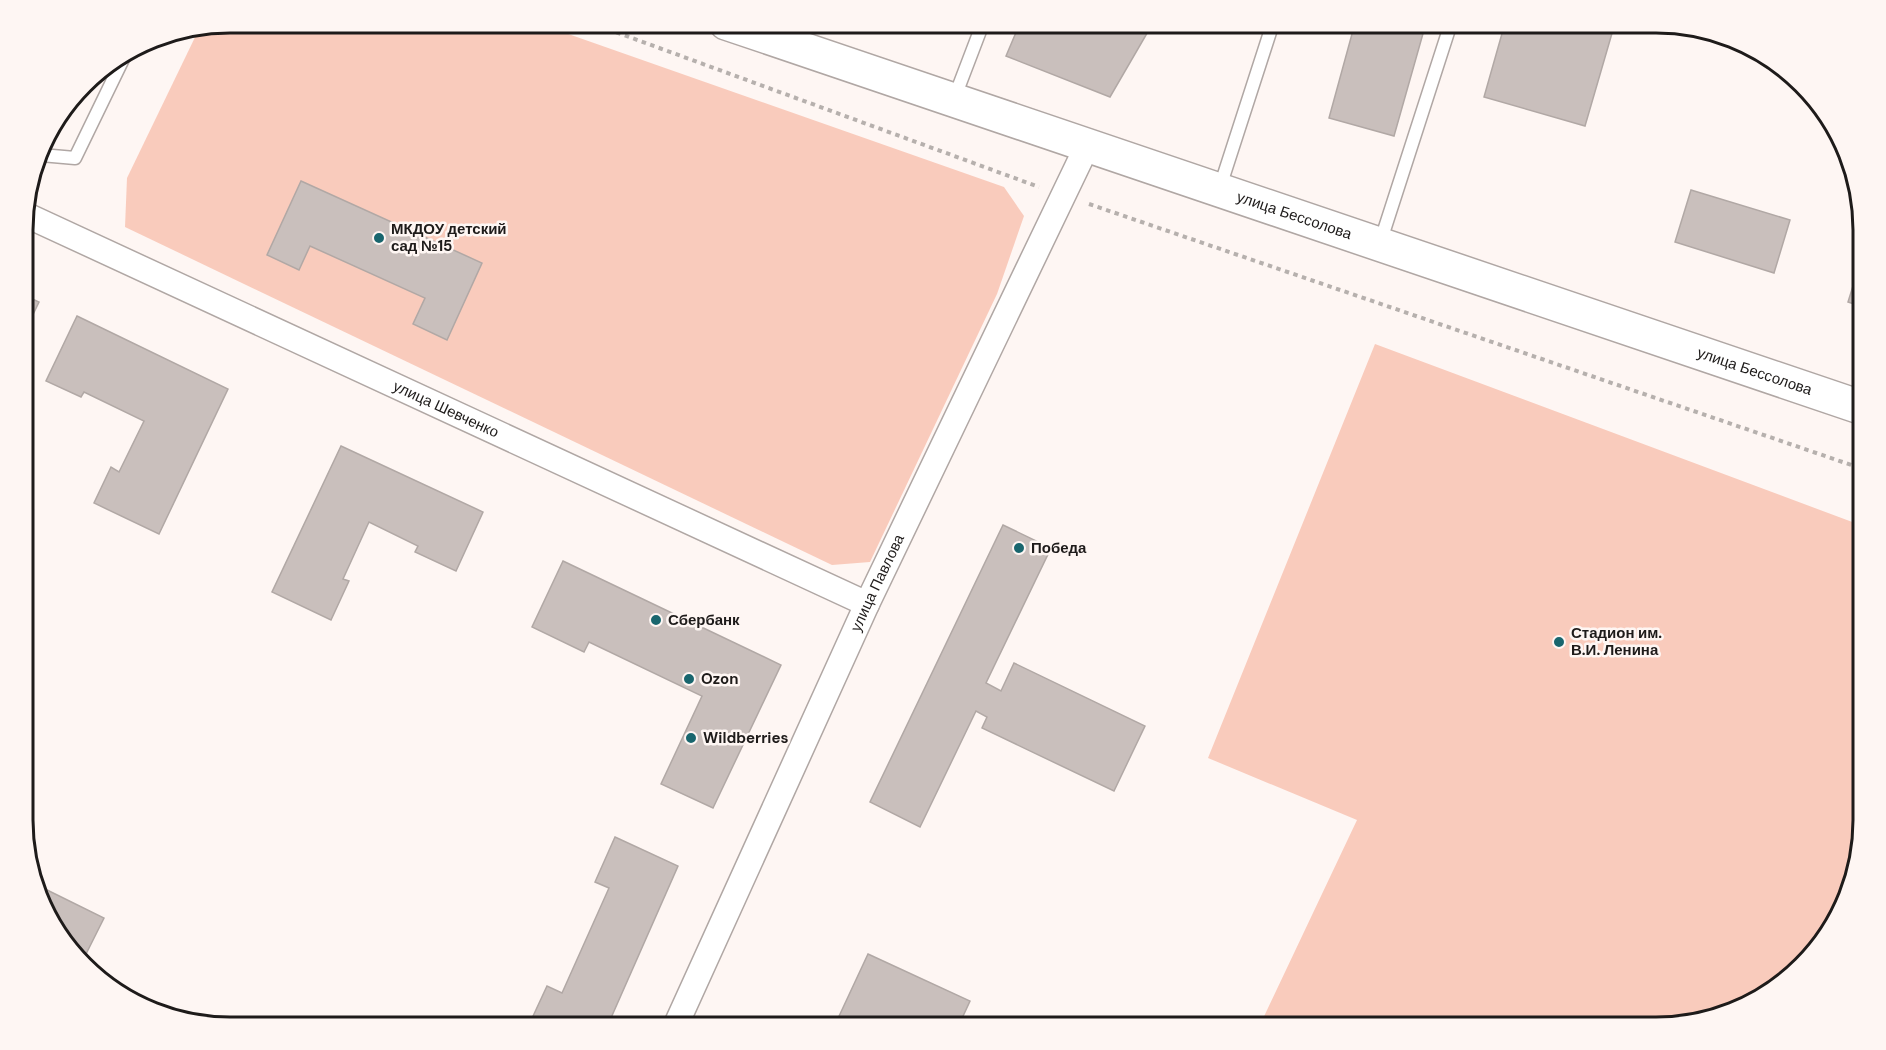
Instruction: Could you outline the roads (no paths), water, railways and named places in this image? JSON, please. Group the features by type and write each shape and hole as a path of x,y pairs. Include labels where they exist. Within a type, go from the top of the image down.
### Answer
{"main road":[{"name":"улица Бессолова","path":"759,33 1853,405"}],"street":[{"name":"улица Павлова","path":"680,1017 867,604 1088,144"},
{"name":"улица Шевченко","path":"34,219 867,604"}],"lane":[{"path":"954,99 979,33"},
{"path":"1219,190 1269,33"},
{"path":"1380,243 1447,33"},
{"path":"47,156 75,158 119,66"}],"place":[{"name":"МКДОУ детский сад №15","path":"379,238"},
{"name":"Победа","path":"1019,548"},
{"name":"Сбербанк","path":"656,620"},
{"name":"Стадион им. В.И. Ленина","path":"1559,642"},
{"name":"Ozon","path":"689,679"},
{"name":"Wildberries","path":"691,738"}]}
